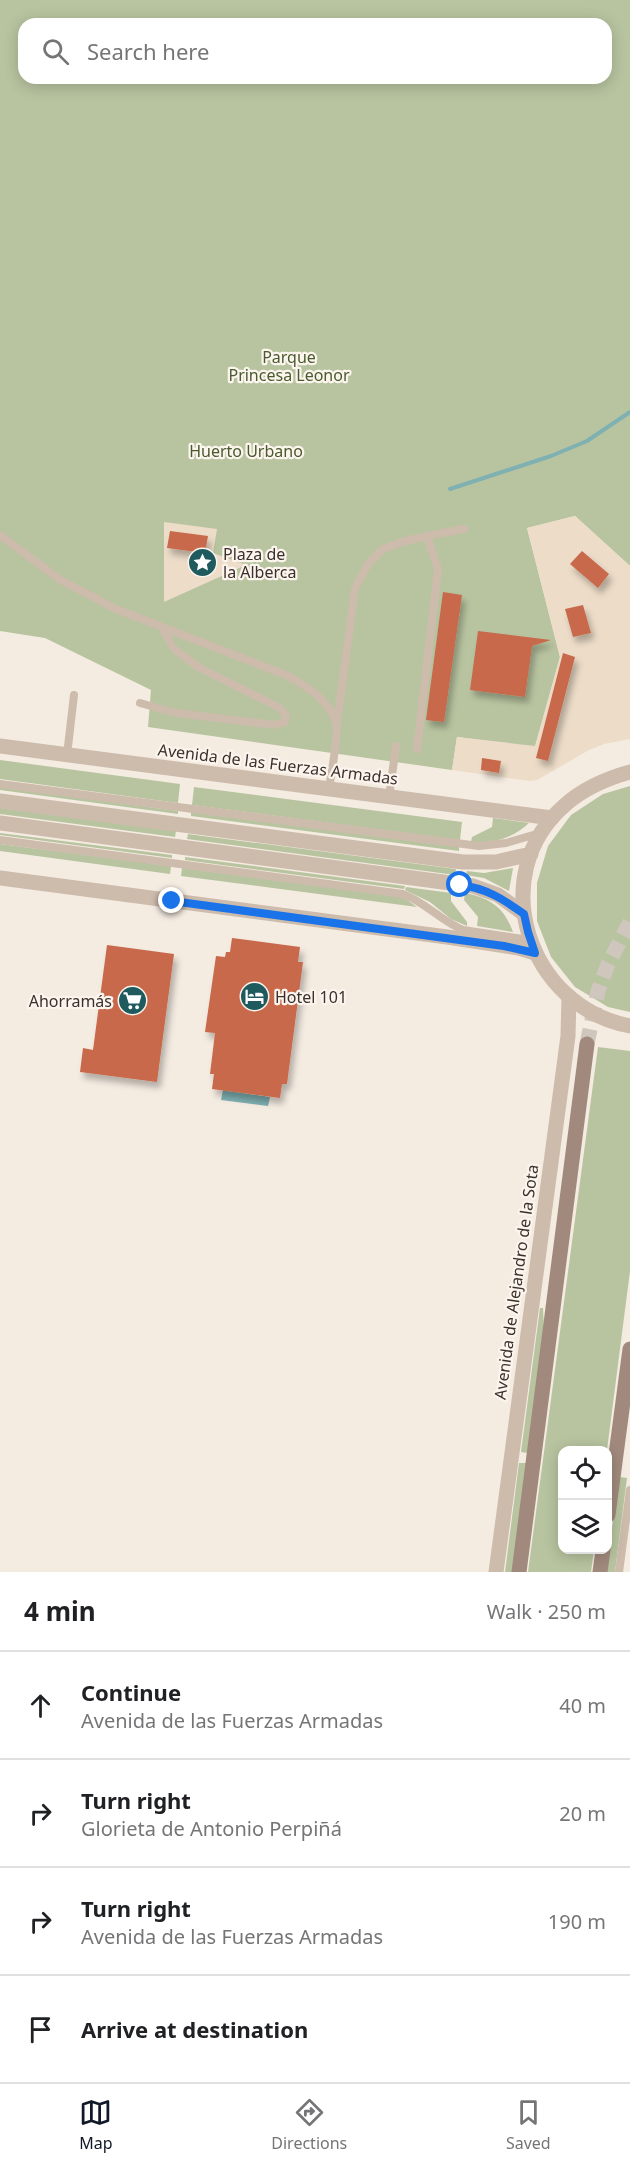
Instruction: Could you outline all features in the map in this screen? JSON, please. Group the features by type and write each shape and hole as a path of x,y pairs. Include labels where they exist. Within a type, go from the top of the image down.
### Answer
{"main road":[{"path":"519,1572 587,1044"},
{"path":"610,1500 630,1348"},
{"path":"600,1572 602,1554"}],"street":[{"name":"Avenida de las Fuerzas Armadas","path":"0,746 552,818"},
{"path":"630,772 603,780 581,792 552,818 531,854 524,884 524,914 533,947 553,981 568,997 593,1013 630,1026"},
{"path":"0,801 463,862 496,862 531,854"},
{"path":"0,823 473,886 498,895 524,914"},
{"path":"0,878 519,948 533,947"},
{"name":"Avenida de Alejandro de la Sota","path":"496,1572 568,1036 568,997"}],"lane":[{"path":"329,788 355,588 368,564 383,549 402,542 464,529"},
{"path":"0,535 59,579 116,609 286,675 308,687 327,706 337,723"},
{"path":"417,749 438,569 427,536"},
{"path":"140,703 176,713 274,725 285,722 286,715 280,708 198,667 173,648 162,627"},
{"path":"67,755 74,695"},
{"path":"389,797 396,746"},
{"path":"0,784 479,846 507,843 542,832"},
{"path":"0,840 403,894 416,898 453,926 533,947"},
{"path":"619,1572 630,1490"}],"green space":[{"name":"Parque Princesa Leonor","path":"0,0 630,0 630,566 575,516 527,528 560,657 535,747 457,737 452,770 148,727 151,690 45,638 0,631"},
{"path":"0,760 180,784 178,803 0,779"},
{"path":"630,786 630,1012 608,1007 575,987 551,957 537,921 537,883 548,846 571,815 603,794"},
{"path":"0,787 178,811 178,814 0,790"},
{"path":"194,787 462,822 460,840 192,805"},
{"path":"0,808 176,831 175,837 0,814"},
{"path":"191,812 459,847 459,851 191,816"},
{"path":"493,818 529,823 503,839 471,842 472,837 492,827"},
{"path":"0,833 172,855 172,858 0,835"},
{"path":"188,834 456,869 455,875 187,839"},
{"path":"0,844 171,866 170,874 0,851"},
{"path":"185,857 405,886 404,889 185,860"},
{"path":"182,868 403,897 417,907 181,876"},
{"path":"513,868 509,891 484,878 466,875 467,871 484,873"},
{"path":"406,887 451,893 451,901 467,922 467,926 451,919 430,902 405,890"},
{"path":"465,893 495,905 505,916 513,932 477,926 478,917 464,900"},
{"path":"598,1047 630,1051 630,1271 608,1446 558,1446 558,1554 593,1554 591,1572 528,1572"},
{"path":"540,1308 543,1308 544,1330 528,1453 521,1452"},
{"path":"519,1463 527,1463 512,1572 505,1572"},
{"path":"619,1477 627,1478 615,1572 606,1572 608,1554 612,1554 612,1528"}],"shaded area":[{"path":"575,516 630,566 630,739 604,744 589,750 537,780 530,781 452,770 457,737 535,746 560,657 527,528"},
{"name":"Plaza de la Alberca","path":"164,522 217,529 213,553 246,565 164,602"}],"water":[{"path":"223,1090 270,1097 268,1106 221,1100"}],"building":[{"path":"170,531 208,536 205,553 167,548"},
{"path":"582,551 609,574 598,588 570,564"},
{"path":"443,592 462,595 444,722 426,720"},
{"path":"583,605 591,633 573,637 565,609"},
{"path":"478,631 551,640 532,646 525,697 470,690"},
{"path":"563,653 575,657 548,761 536,758"},
{"path":"482,758 501,761 499,773 481,770"},
{"name":"Hotel 101","path":"232,938 300,947 298,962 303,962 287,1084 282,1084 280,1098 212,1089 214,1074 210,1074 215,1033 205,1032 216,956 225,957 226,952 230,952"},
{"name":"Ahorramás","path":"107,945 174,954 157,1082 80,1072 83,1048 93,1050"}],"waterway":[{"path":"450,489 551,456 587,441 630,412"}],"tunnel":[{"path":"587,1044 598,991 608,964 630,922"}],"place":[{"name":"Plaza de la Alberca","path":"202,563"},
{"name":"Hotel 101","path":"254,997"},
{"name":"Ahorramás","path":"133,1001"}],"route":[{"path":"172,901 519,948 535,953 524,914 487,890 460,885"}],"park label":[{"name":"Huerto Urbano","path":"246,451"}]}
